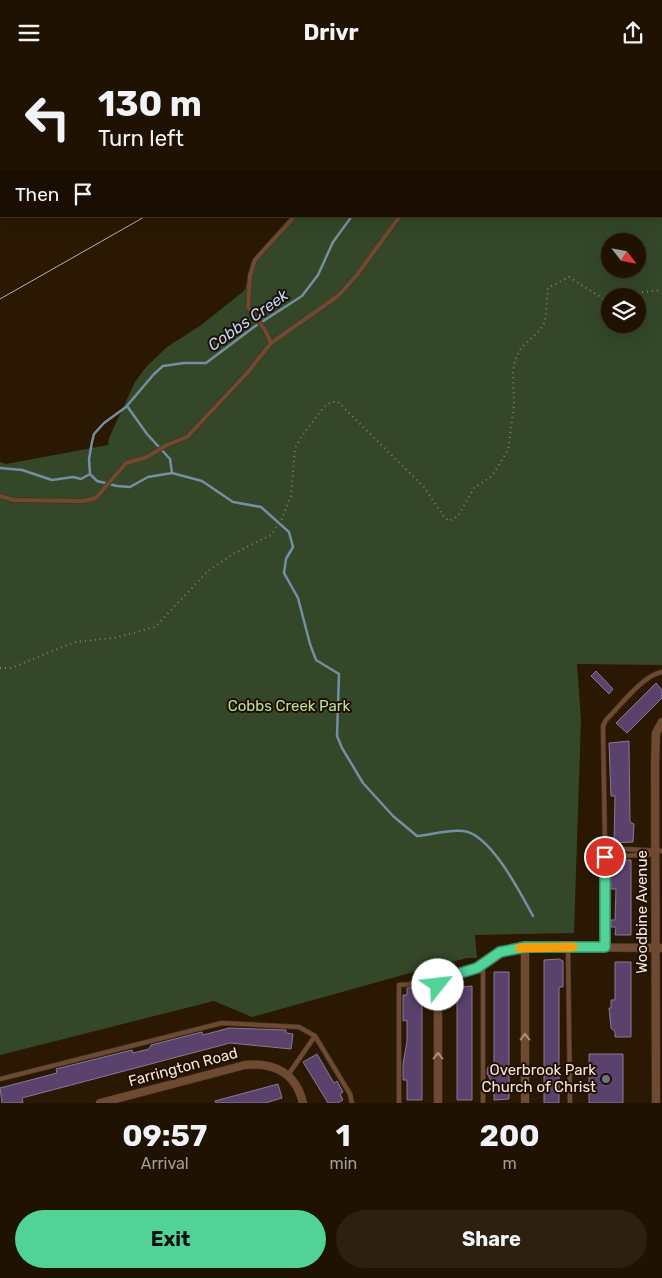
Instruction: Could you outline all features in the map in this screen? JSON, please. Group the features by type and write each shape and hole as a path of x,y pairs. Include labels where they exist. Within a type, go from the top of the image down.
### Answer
{"street":[{"name":"Woodbine Avenue","path":"656,1103 659,1054 659,804 656,733 662,722"},
{"path":"438,1103 438,985 444,978 483,964 500,952 525,947 659,948"},
{"path":"525,947 525,1103"},
{"name":"Farrington Road","path":"100,1103 244,1065 260,1063 273,1066 288,1075"},
{"path":"288,1075 298,1087 303,1103"}],"lane":[{"path":"271,343 265,330 248,307 250,275 254,260 293,217"},
{"path":"0,496 13,500 83,501 96,498 126,463 145,458 167,445 187,437 248,372 271,343 338,296 356,276 399,217"},
{"path":"658,852 605,848 603,726 606,720 651,675 662,672"},
{"path":"605,947 605,857 658,852"},
{"path":"568,947 570,1103"},
{"path":"482,1103 483,964"},
{"path":"399,1103 399,985 440,982"},
{"path":"0,1079 222,1023 299,1027 315,1036 350,1095 352,1103"},
{"path":"288,1075 315,1036"}],"path":[{"path":"0,669 11,668 75,642 114,638 155,627 208,571 233,554 258,543 276,529 291,496 295,449 302,436 323,408 331,402 338,402 424,487 444,517 449,521 458,516 474,488 492,476 508,450 514,405 512,373 515,360 521,348 539,331 545,321 548,288 569,277 601,297"},
{"path":"646,292 662,290"}],"green space":[{"name":"Cobbs Creek Park","path":"290,217 662,217 662,665 577,664 581,719 574,933 475,935 477,958 467,958 428,968 252,1017 214,1001 0,1055 0,462 6,464 108,445 109,438 135,382 146,367 167,347 200,326 245,290 251,262"}],"building":[{"path":"596,671 613,689 609,694 591,676"},
{"path":"656,683 662,690 662,698 627,733 616,723"},
{"path":"629,741 630,822 634,824 633,842 614,843 615,796 611,796 609,743"},
{"path":"610,860 631,860 631,935 615,935 616,927 611,927 611,920 615,920 616,889 611,889"},
{"path":"559,959 563,961 563,987 559,987 559,1103 544,1103 544,960"},
{"path":"615,962 631,962 631,1037 615,1037 615,1032 611,1028 609,1008 611,1008 611,1000 615,1000"},
{"path":"494,972 509,972 509,1099 494,1100 494,1087 487,1073 488,1067 494,1066"},
{"path":"472,986 472,1100 457,1100 457,992 461,992 461,987"},
{"path":"422,987 422,1100 407,1100 407,1080 403,1080 407,1020 403,1021 403,995 407,995 407,988"},
{"path":"229,1028 286,1030 286,1033 293,1034 291,1049 230,1043 22,1098 23,1103 2,1103 0,1088 57,1073 56,1069 132,1050 133,1053 149,1049 151,1045 202,1032 203,1035"},
{"path":"317,1054 334,1083 337,1081 343,1092 340,1094 343,1100 338,1103 328,1103 303,1062"},
{"name":"Overbrook Park Church of Christ","path":"589,1054 623,1054 623,1103 589,1103"},
{"path":"278,1084 282,1098 265,1103 216,1103 215,1101"}],"waterway":[{"name":"Cobbs Creek","path":"0,468 22,470 52,480 73,477 81,479 90,474 89,459 94,434 104,423 126,407 163,366 184,363 206,363 254,327 302,296 318,275 333,242 351,217"},
{"path":"127,406 147,434 170,459 172,473"},
{"path":"90,474 97,481 130,487 148,477 172,473 202,481 233,502 261,507 289,532 293,547 286,559 284,573 298,598 316,660 339,674 337,736 363,783 393,816 417,836 463,831 473,834 484,842 504,866 533,916"}],"tram line":[{"path":"0,299 144,217"}],"slow traffic":[{"path":"520,948 573,947"}],"place":[{"name":"Overbrook Park Church of Christ","path":"606,1079"}],"route":[{"path":"438,985 444,978 477,968 500,952 525,947 605,947 605,857"}]}
